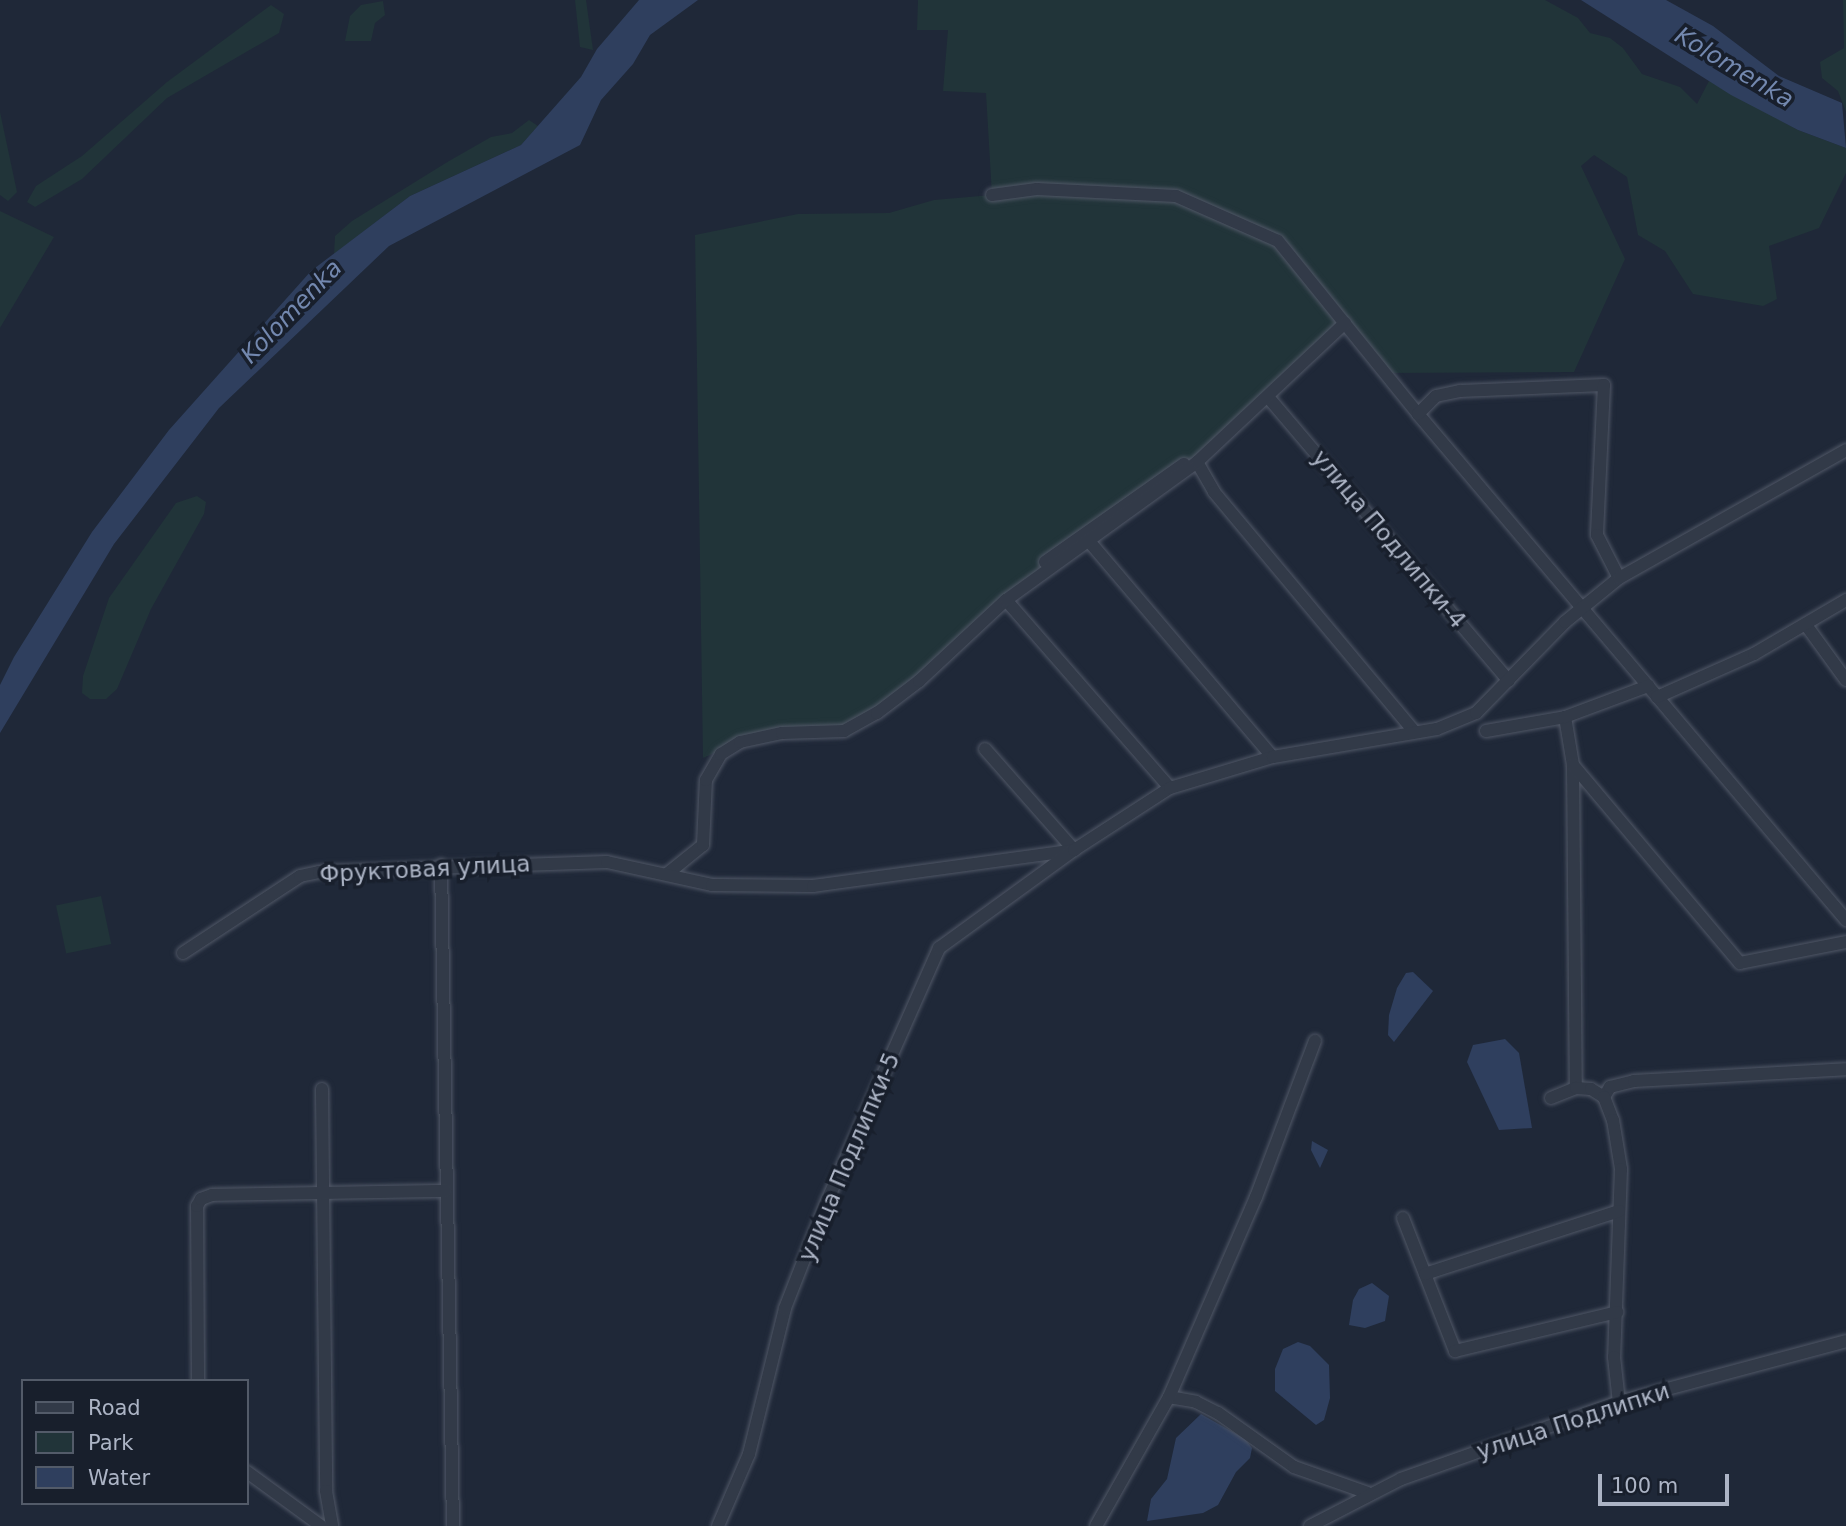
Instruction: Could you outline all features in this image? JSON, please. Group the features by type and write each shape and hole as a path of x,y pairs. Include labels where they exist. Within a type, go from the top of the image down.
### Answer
{"street":[{"path":"992,195 1037,189 1176,196 1193,201 1278,241 1418,414 1846,920"},
{"path":"667,874 703,845 706,780 721,754 740,742 782,733 844,731 919,681 1006,600 1201,458 1345,323"},
{"path":"1418,414 1436,396 1460,391 1604,385 1597,535 1619,578"},
{"name":"улица Подлипки-4","path":"1268,397 1509,681"},
{"path":"985,749 1074,850 1170,788 1273,757 1437,729 1476,713 1583,608 1619,578 1846,450"},
{"path":"844,731 1076,537 1171,470 1201,458"},
{"path":"1201,458 1214,492 1414,732"},
{"path":"1088,540 1273,757"},
{"path":"1006,600 1170,788"},
{"path":"1657,697 1726,666 1806,625 1846,600"},
{"path":"1806,625 1846,680"},
{"path":"1486,731 1565,717 1648,686"},
{"path":"1565,717 1573,765 1576,1088"},
{"path":"1573,765 1740,962 1846,942"},
{"name":"Фруктовая улица","path":"183,953 300,876 364,867 607,862 712,885 813,886 1074,850"},
{"name":"улица Подлипки-5","path":"718,1526 749,1454 785,1308 827,1201 939,948 1074,850"},
{"path":"441,865 453,1526"},
{"path":"1096,1526 1169,1397 1255,1197 1315,1041"},
{"path":"1604,1097 1610,1087 1634,1081 1846,1069"},
{"path":"1551,1098 1576,1088 1604,1097"},
{"path":"321,1089 326,1491 332,1526"},
{"path":"1604,1097 1613,1120 1620,1169 1614,1357 1619,1402"},
{"path":"198,1379 197,1206 201,1199 212,1195 446,1191"},
{"path":"1424,1274 1619,1211"},
{"path":"1403,1218 1455,1351 1460,1353 1616,1312"},
{"name":"улица Подлипки","path":"1310,1526 1368,1493 1619,1402 1846,1341"},
{"path":"1169,1397 1218,1413 1294,1467 1368,1493"},
{"path":"248,1473 321,1526"}],"green space":[{"path":"575,0 586,0 593,50 580,47"},
{"path":"918,0 1545,0 1578,18 1590,33 1610,38 1623,48 1642,74 1680,87 1697,104 1709,81 1798,130 1846,148 1846,173 1819,228 1769,246 1777,299 1763,306 1693,294 1665,251 1638,235 1627,177 1594,155 1581,166 1625,259 1574,372 1386,373 1346,324 1230,432 1006,600 899,692 838,729 740,742 703,758 695,235 798,214 889,213 934,200 992,195 986,93 943,91 948,30 917,30"},
{"path":"1843,0 1846,0 1846,112 1838,91 1822,78 1820,62 1844,48"},
{"path":"383,1 385,15 375,23 371,41 345,41 350,16 361,5"},
{"path":"271,5 284,14 279,33 167,98 82,179 35,207 27,202 36,186 82,156 167,82"},
{"path":"0,112 17,192 8,201 0,195"},
{"path":"529,120 538,126 521,145 410,196 334,254 335,236 352,221 491,137 512,133"},
{"path":"0,211 54,237 0,328"},
{"path":"197,496 206,502 204,514 151,609 117,689 106,699 90,699 82,693 83,676 109,598 176,503"},
{"path":"101,896 111,944 66,953 56,906"}],"water":[{"name":"Kolomenka","path":"639,0 698,0 650,35 633,64 601,100 580,145 389,246 219,408 114,544 0,733 0,685 14,657 92,532 169,430 311,271 410,196 521,145 581,77 597,49"},
{"name":"Kolomenka","path":"1581,0 1666,0 1713,26 1779,76 1842,103 1846,148 1798,130 1731,95"},
{"path":"1413,972 1433,991 1394,1042 1388,1035 1389,1015 1397,988 1406,973"},
{"path":"1505,1039 1519,1053 1532,1128 1499,1130 1467,1062 1473,1045"},
{"path":"1312,1141 1328,1150 1320,1168 1311,1150"},
{"path":"1372,1283 1389,1296 1385,1321 1365,1328 1349,1325 1353,1300 1359,1289"},
{"path":"1298,1342 1310,1346 1329,1365 1330,1398 1324,1420 1316,1425 1275,1391 1275,1369 1283,1349"},
{"path":"1201,1414 1245,1439 1252,1448 1250,1458 1236,1472 1218,1505 1203,1513 1147,1521 1151,1499 1167,1479 1176,1438"}]}
